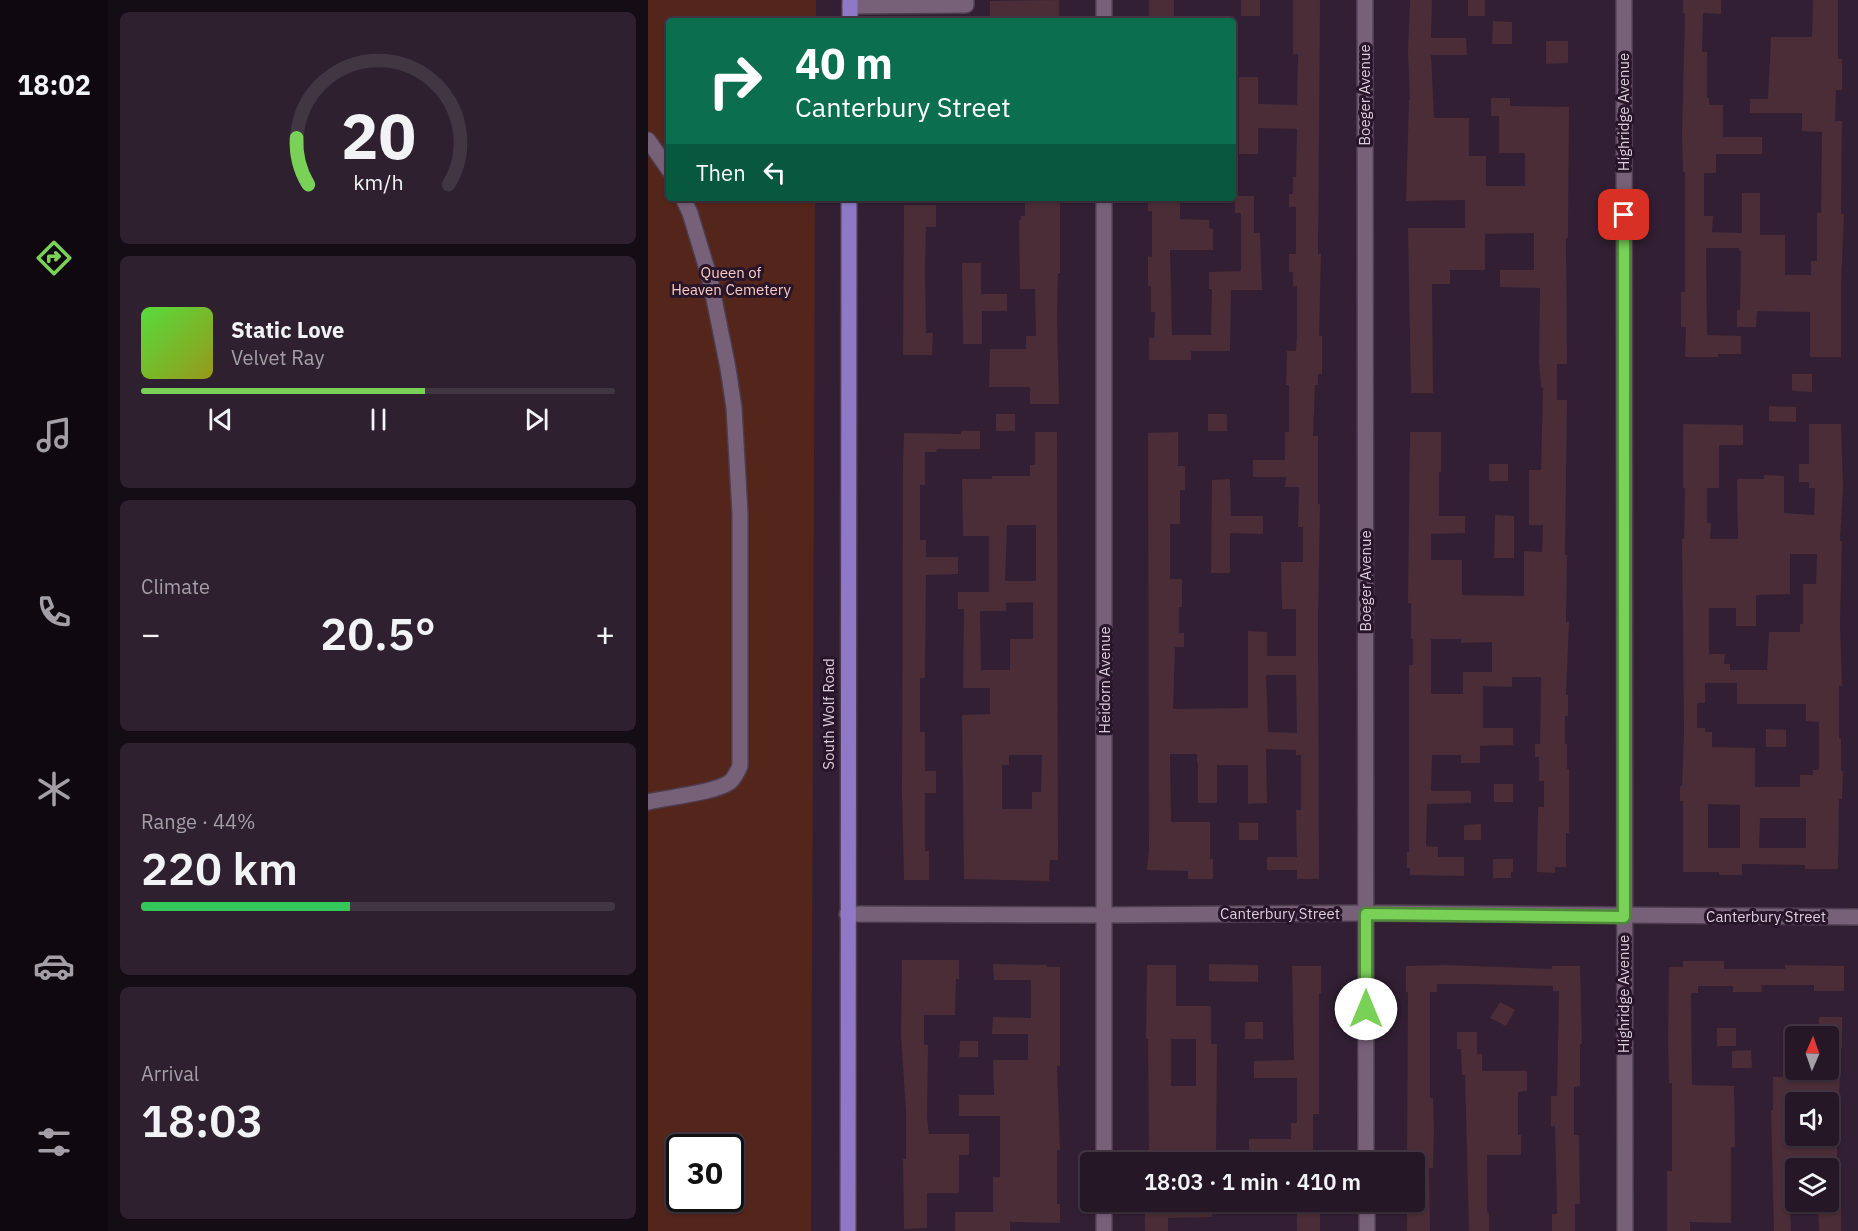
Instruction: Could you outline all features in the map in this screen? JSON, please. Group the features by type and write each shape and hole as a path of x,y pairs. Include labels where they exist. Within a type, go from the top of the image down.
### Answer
{"main road":[{"name":"South Wolf Road","path":"848,1231 849,201"}],"street":[{"path":"850,9 966,5 966,0"},
{"path":"1104,0 1104,18"},
{"name":"Boeger Avenue","path":"1365,0 1366,1152"},
{"name":"Highridge Avenue","path":"1624,0 1625,1231"},
{"path":"648,140 666,166"},
{"path":"648,802 715,788 728,783 736,777 740,766 740,513 734,408 710,279 684,201"},
{"name":"Heidorn Avenue","path":"1104,201 1104,1152"},
{"name":"Canterbury Street","path":"847,914 1858,917"},
{"path":"1104,1212 1104,1231"},
{"path":"1366,1212 1367,1231"}],"green space":[{"name":"Queen of Heaven Cemetery","path":"648,0 816,0 816,18 666,18 666,201 815,201 811,1231 648,1231"}],"building":[{"path":"1059,0 1059,18 990,16 990,1"},
{"path":"1149,0 1174,0 1174,18 1149,18"},
{"path":"1241,0 1260,0 1260,16 1241,16"},
{"path":"1293,0 1320,0 1318,254 1321,254 1319,336 1322,336 1322,374 1318,374 1318,385 1315,385 1313,436 1318,436 1318,504 1320,504 1319,879 1297,879 1297,870 1267,870 1267,857 1297,857 1296,810 1301,810 1301,755 1296,755 1296,750 1266,749 1267,803 1248,804 1248,765 1217,765 1217,803 1198,803 1197,754 1170,754 1171,822 1210,822 1210,859 1213,859 1213,879 1188,879 1188,871 1147,870 1149,848 1148,433 1178,432 1178,466 1185,466 1185,490 1180,490 1180,524 1170,524 1170,579 1182,579 1179,633 1184,633 1184,647 1175,647 1173,709 1248,708 1248,631 1267,632 1267,656 1296,656 1296,609 1282,609 1281,562 1303,562 1303,527 1298,527 1299,487 1285,487 1286,477 1253,477 1253,460 1285,460 1285,432 1289,432 1289,385 1286,385 1287,351 1296,351 1297,286 1293,286 1293,272 1289,272 1289,254 1296,254 1296,207 1289,207 1289,194 1293,194 1293,177 1296,177 1297,129 1258,128 1258,154 1239,154 1239,77 1258,77 1258,104 1297,105 1298,54 1293,54","holes":["1266,675 1296,675 1297,733 1268,732"]},
{"path":"1410,0 1432,0 1431,38 1466,38 1467,55 1431,55 1434,118 1469,118 1469,156 1486,156 1486,186 1525,186 1525,153 1499,153 1499,116 1491,116 1491,98 1510,98 1510,106 1569,107 1568,238 1566,238 1567,364 1557,364 1557,400 1567,400 1565,555 1567,555 1566,622 1569,622 1566,695 1568,695 1568,716 1565,716 1565,744 1567,744 1567,769 1569,769 1569,833 1566,833 1566,867 1555,867 1555,873 1537,872 1538,807 1544,807 1544,781 1539,781 1539,757 1535,757 1535,744 1540,744 1541,677 1512,677 1512,687 1483,686 1483,728 1513,728 1513,745 1480,746 1480,763 1461,763 1461,755 1432,755 1431,791 1471,791 1471,803 1427,804 1426,846 1438,847 1438,857 1464,857 1464,876 1410,875 1410,868 1407,868 1407,852 1409,852 1409,665 1413,665 1411,603 1408,603 1410,432 1441,432 1439,516 1465,516 1465,533 1431,534 1431,560 1462,560 1462,595 1524,596 1524,551 1542,552 1543,525 1529,525 1529,470 1541,470 1543,388 1541,387 1539,363 1540,288 1500,287 1500,270 1534,270 1534,233 1485,234 1485,270 1450,270 1450,284 1432,284 1433,393 1411,393 1408,228 1465,228 1465,200 1406,201 1410,100 1408,52","holes":["1431,639 1461,639 1461,643 1492,642 1492,672 1463,672 1463,694 1431,694"]},
{"path":"1468,0 1485,0 1485,16 1468,16"},
{"path":"1683,0 1721,0 1721,14 1703,13 1702,52 1707,52 1709,105 1723,105 1723,137 1762,137 1762,154 1716,154 1716,173 1704,173 1704,216 1713,216 1712,232 1742,233 1742,193 1760,193 1760,235 1785,235 1785,275 1811,275 1811,261 1817,261 1817,213 1821,213 1822,132 1802,131 1802,113 1750,113 1750,99 1768,99 1771,37 1812,37 1813,0 1838,0 1838,59 1842,59 1842,90 1836,90 1835,121 1842,121 1841,214 1844,214 1841,357 1810,357 1810,312 1757,311 1756,327 1737,327 1737,310 1740,310 1741,251 1739,248 1706,248 1707,335 1741,336 1741,354 1685,357 1686,327 1681,327 1681,292 1685,292 1685,172 1683,172 1682,133 1685,13 1683,13"},
{"path":"1493,21 1512,22 1512,44 1492,44"},
{"path":"1546,41 1568,41 1568,63 1546,64"},
{"path":"1236,196 1254,196 1254,233 1260,233 1262,290 1231,290 1230,351 1191,351 1191,360 1149,360 1149,338 1154,338 1155,312 1151,312 1151,286 1148,286 1148,256 1152,257 1152,211 1148,211 1148,201 1180,201 1180,219 1209,220 1209,228 1213,229 1213,250 1170,250 1172,335 1211,335 1212,289 1209,289 1209,272 1241,271 1241,213 1235,213"},
{"path":"1025,201 1060,201 1060,273 1058,273 1057,319 1059,404 1030,404 1030,387 989,387 990,349 1026,349 1026,336 1036,336 1035,289 1020,289 1019,220 1021,216 1025,216"},
{"path":"904,205 936,205 936,227 926,227 926,333 933,333 932,355 903,355"},
{"path":"962,263 981,263 981,294 1007,294 1007,311 982,311 982,344 963,344"},
{"path":"1792,374 1812,374 1812,392 1792,391"},
{"path":"1769,406 1796,407 1796,422 1769,421"},
{"path":"996,414 1015,414 1015,431 996,431"},
{"path":"1208,414 1227,414 1227,431 1208,431"},
{"path":"1683,424 1743,425 1743,445 1719,445 1719,488 1707,488 1707,523 1711,523 1710,539 1738,539 1737,479 1764,479 1764,475 1784,476 1784,513 1814,515 1815,488 1809,488 1809,482 1799,482 1799,464 1809,464 1809,424 1841,424 1842,686 1839,686 1839,739 1841,739 1841,771 1843,771 1842,799 1839,799 1838,869 1805,869 1805,865 1742,864 1742,875 1719,875 1719,872 1683,872 1683,801 1680,801 1680,786 1682,786 1684,732 1682,539 1684,539 1685,488 1683,488","holes":["1790,554 1817,554 1816,584 1803,584 1803,624 1800,624 1800,632 1769,632 1767,670 1730,670 1730,664 1724,664 1725,654 1709,654 1709,608 1736,608 1736,626 1756,626 1756,595 1790,594","1705,683 1737,683 1737,704 1806,704 1806,721 1819,722 1819,770 1813,770 1813,775 1800,775 1800,787 1755,787 1755,748 1712,747 1712,732 1705,732 1705,728 1697,728 1697,703 1705,703","1708,804 1740,805 1740,848 1708,848","1760,818 1806,818 1806,848 1759,848"]},
{"path":"961,431 980,431 980,449 937,449 936,452 925,452 925,485 920,485 920,540 926,540 926,557 958,557 958,574 926,575 925,678 920,678 920,732 925,732 925,771 936,771 936,793 925,793 925,851 929,851 929,880 904,880 902,793 904,433 961,434"},
{"path":"1035,432 1057,432 1058,860 1050,860 1049,881 964,879 962,715 990,714 990,688 963,688 964,609 958,609 958,592 989,592 989,536 963,536 962,479 1030,476 1030,465 1035,465","holes":["1007,525 1036,525 1036,581 1005,581","1033,602 1033,639 1010,639 1010,670 981,670 980,611 1006,611 1006,603","1009,755 1042,755 1041,792 1032,792 1032,809 1002,809 1002,765 1009,765"]},
{"path":"1489,464 1508,464 1508,481 1489,481"},
{"path":"1230,479 1231,516 1263,516 1263,534 1230,533 1230,573 1211,573 1212,480"},
{"path":"1495,515 1514,516 1514,558 1494,558"},
{"path":"1766,729 1786,730 1786,747 1766,747"},
{"path":"1494,784 1513,784 1513,802 1494,802"},
{"path":"1239,823 1258,823 1258,840 1239,840"},
{"path":"1481,824 1481,840 1464,840 1464,825"},
{"path":"1493,859 1513,859 1511,878 1493,878"},
{"path":"902,960 959,960 955,1015 924,1015 924,1045 928,1045 927,1119 929,1134 969,1134 969,1155 959,1155 959,1193 927,1193 927,1228 904,1229 903,1159 906,1159 906,1111 901,1035"},
{"path":"1683,961 1724,961 1724,969 1785,969 1785,965 1844,966 1844,991 1814,991 1814,985 1761,985 1762,992 1733,992 1733,986 1698,986 1698,993 1691,993 1692,1085 1734,1086 1735,1147 1731,1147 1731,1223 1690,1222 1690,1231 1667,1231 1667,1171 1672,1171 1672,1083 1669,1083 1668,1042 1669,967 1683,967"},
{"path":"993,964 1060,967 1060,1066 1057,1066 1060,1150 1057,1150 1057,1204 1060,1204 1060,1223 1010,1222 1010,1231 955,1231 955,1212 993,1212 993,1177 1000,1177 1000,1116 959,1116 959,1095 994,1095 993,1060 1028,1060 1028,1034 992,1034 993,1017 1031,1018 1031,980 994,980"},
{"path":"1209,964 1258,965 1258,982 1209,981"},
{"path":"1147,965 1176,965 1176,1006 1211,1006 1211,1044 1217,1044 1216,1152 1149,1152 1148,1039 1146,1039","holes":["1171,1039 1196,1039 1196,1086 1171,1086"]},
{"path":"1447,965 1552,969 1552,966 1580,966 1582,1044 1580,1044 1580,1086 1574,1087 1574,1135 1579,1135 1580,1204 1575,1204 1575,1231 1552,1231 1552,1214 1557,1214 1555,1126 1551,1127 1551,1096 1557,1096 1559,991 1553,991 1553,986 1437,984 1437,992 1430,992 1430,1098 1433,1098 1434,1129 1433,1168 1429,1168 1430,1231 1407,1231 1407,1212 1425,1212 1425,1152 1407,1152 1408,992 1406,992 1406,966"},
{"path":"1292,966 1321,966 1319,1114 1313,1114 1313,1152 1249,1152 1249,1139 1291,1139 1291,1123 1297,1123 1297,1078 1254,1078 1254,1061 1294,1060"},
{"path":"1500,1002 1515,1010 1506,1026 1490,1018"},
{"path":"1819,1017 1842,1017 1842,1048 1839,1048 1839,1026 1819,1026"},
{"path":"1245,1022 1263,1022 1263,1039 1245,1039"},
{"path":"1717,1028 1736,1028 1736,1046 1717,1046"},
{"path":"1457,1032 1477,1032 1477,1054 1482,1054 1482,1071 1527,1071 1527,1091 1518,1092 1518,1135 1521,1135 1521,1155 1487,1155 1489,1231 1469,1231 1465,1075 1462,1075 1461,1049 1457,1049"},
{"path":"960,1041 978,1041 978,1057 959,1057"},
{"path":"1751,1050 1752,1068 1732,1068 1732,1051"},
{"path":"1783,1070 1785,1070 1785,1080 1839,1080 1840,1070 1839,1102 1839,1092 1785,1092 1785,1146 1837,1146 1837,1158 1785,1158 1785,1212 1790,1212 1791,1231 1774,1231 1771,1110 1773,1110 1773,1077 1783,1077"},
{"path":"1839,1202 1841,1202 1841,1231 1819,1231 1818,1212 1839,1212"},
{"path":"1145,1212 1212,1212 1212,1217 1168,1218 1168,1231 1145,1231"},
{"path":"1297,1212 1320,1212 1320,1231 1297,1231"}],"route":[{"path":"1366,1009 1366,914 1624,917 1624,215"}]}
